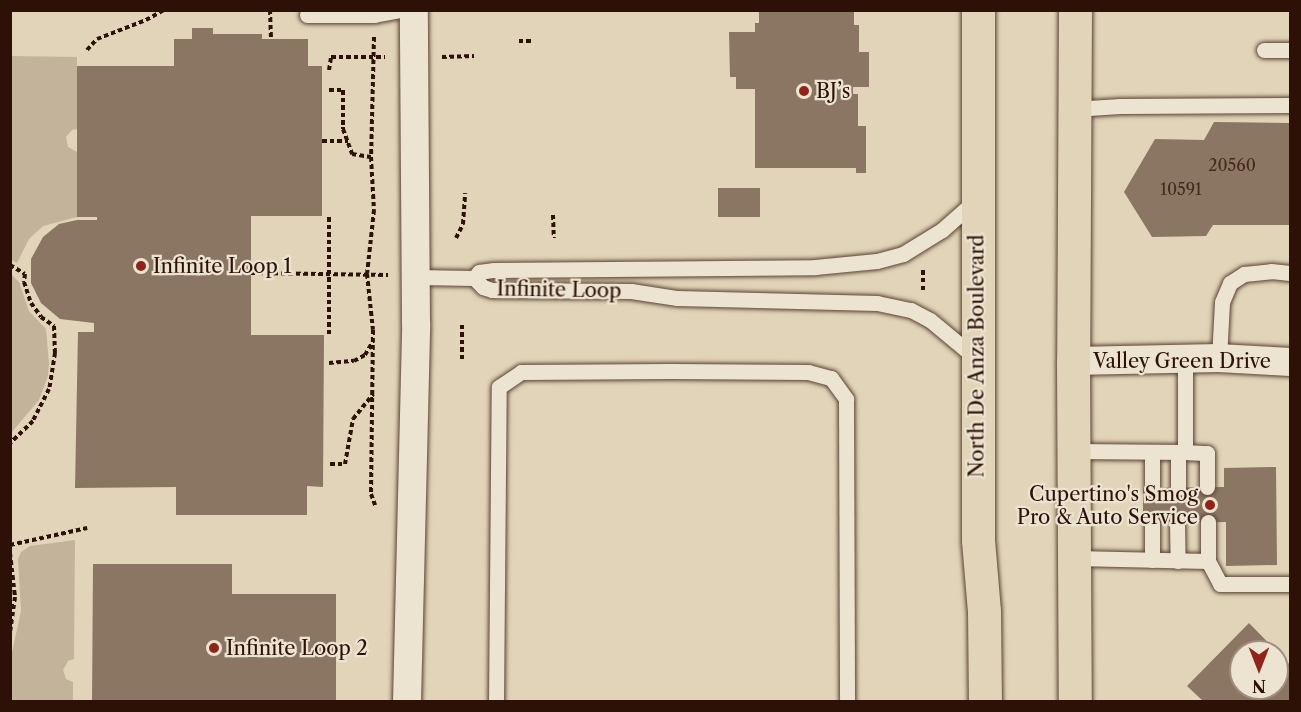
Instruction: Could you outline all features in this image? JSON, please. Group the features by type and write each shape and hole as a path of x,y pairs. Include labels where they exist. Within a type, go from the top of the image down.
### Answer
{"main road":[{"name":"North De Anza Boulevard","path":"978,10 978,540 984,611 985,702"},
{"path":"1075,10 1073,361 1076,702"}],"street":[{"path":"407,702 416,277 414,10"},
{"name":"Valley Green Drive","path":"1073,361 1219,358 1290,362"}],"lane":[{"path":"307,15 374,15 400,10"},
{"path":"1264,50 1290,50"},
{"path":"1073,109 1120,106 1290,105"},
{"name":"Infinite Loop","path":"977,199 942,230 903,254 877,261 824,266 495,270 479,272 474,278 483,287 492,290 631,291 677,298 877,303 911,310 930,320 977,359"},
{"path":"1219,358 1222,302 1230,283 1244,274 1271,271 1290,273"},
{"path":"416,277 474,278"},
{"path":"1178,488 1185,358"},
{"path":"496,702 499,387 521,372 671,371 808,372 831,378 846,399 847,702"},
{"path":"1074,451 1207,453 1207,487"},
{"path":"1152,452 1152,488"},
{"path":"1177,522 1178,561"},
{"path":"1208,522 1208,561 1220,584 1290,584"},
{"path":"1152,523 1152,560"},
{"path":"1075,558 1208,561"}],"path":[{"path":"87,50 97,39 164,10"},
{"path":"270,10 271,39"},
{"path":"374,36 370,157 374,210 367,274 373,340 371,494 375,505"},
{"path":"519,41 531,42"},
{"path":"441,57 474,56"},
{"path":"329,70 331,57 389,57"},
{"path":"329,90 343,90 343,129 352,154 370,157"},
{"path":"322,141 348,141"},
{"path":"456,238 463,224 465,193"},
{"path":"554,215 554,238"},
{"path":"329,217 329,336"},
{"path":"923,260 923,296"},
{"path":"10,264 25,274 24,282 31,303 41,317 54,326 55,353 49,389 33,421 10,443"},
{"path":"250,273 367,274 416,277"},
{"path":"462,325 462,360"},
{"path":"329,363 354,361 365,355 373,340"},
{"path":"330,464 345,464 353,419 373,394"},
{"path":"10,545 87,528"},
{"path":"10,553 15,597 10,632"}],"shaded area":[{"path":"10,56 77,57 77,129 72,130 66,137 68,147 77,152 77,217 43,226 29,239 17,263 10,259"},
{"path":"11,274 19,282 29,311 46,329 49,363 48,376 39,400 11,433"},
{"path":"75,540 74,659 68,661 63,670 66,679 73,682 73,701 11,701 11,657 21,611 18,559 21,552 30,546"}],"building":[{"name":"BJ’s","path":"759,10 854,10 854,25 859,25 859,52 869,52 869,87 853,87 853,94 858,94 858,126 866,126 866,173 856,173 856,168 755,168 755,89 736,89 736,77 730,77 729,32 755,32 755,23 759,23"},
{"name":"Infinite Loop 1","path":"192,28 213,28 213,34 262,34 262,39 308,39 308,66 322,66 322,216 251,216 251,335 324,335 323,487 307,486 307,515 176,515 176,487 75,488 78,332 94,332 94,323 60,319 41,303 31,283 31,259 43,237 59,224 77,220 97,220 97,217 77,217 77,66 174,66 174,39 192,39"},
{"path":"1214,122 1290,123 1290,225 1213,225 1206,236 1152,237 1124,192 1155,139 1204,140"},
{"path":"718,188 760,188 760,217 718,217"},
{"name":"Cupertino's Smog Pro & Auto Service","path":"1276,467 1277,565 1226,566 1226,522 1143,523 1143,488 1224,487 1224,468"},
{"name":"Infinite Loop 2","path":"93,564 232,564 232,594 336,594 336,702 92,702"},
{"path":"1249,623 1266,640 1232,640"},
{"path":"1229,643 1229,700 1289,700 1290,665 1290,702 1204,702 1187,686"}],"place":[{"name":"BJ’s","path":"804,91"},
{"name":"Infinite Loop 1","path":"141,266"},
{"name":"Cupertino's Smog Pro & Auto Service","path":"1210,505"},
{"name":"Infinite Loop 2","path":"214,648"}]}
